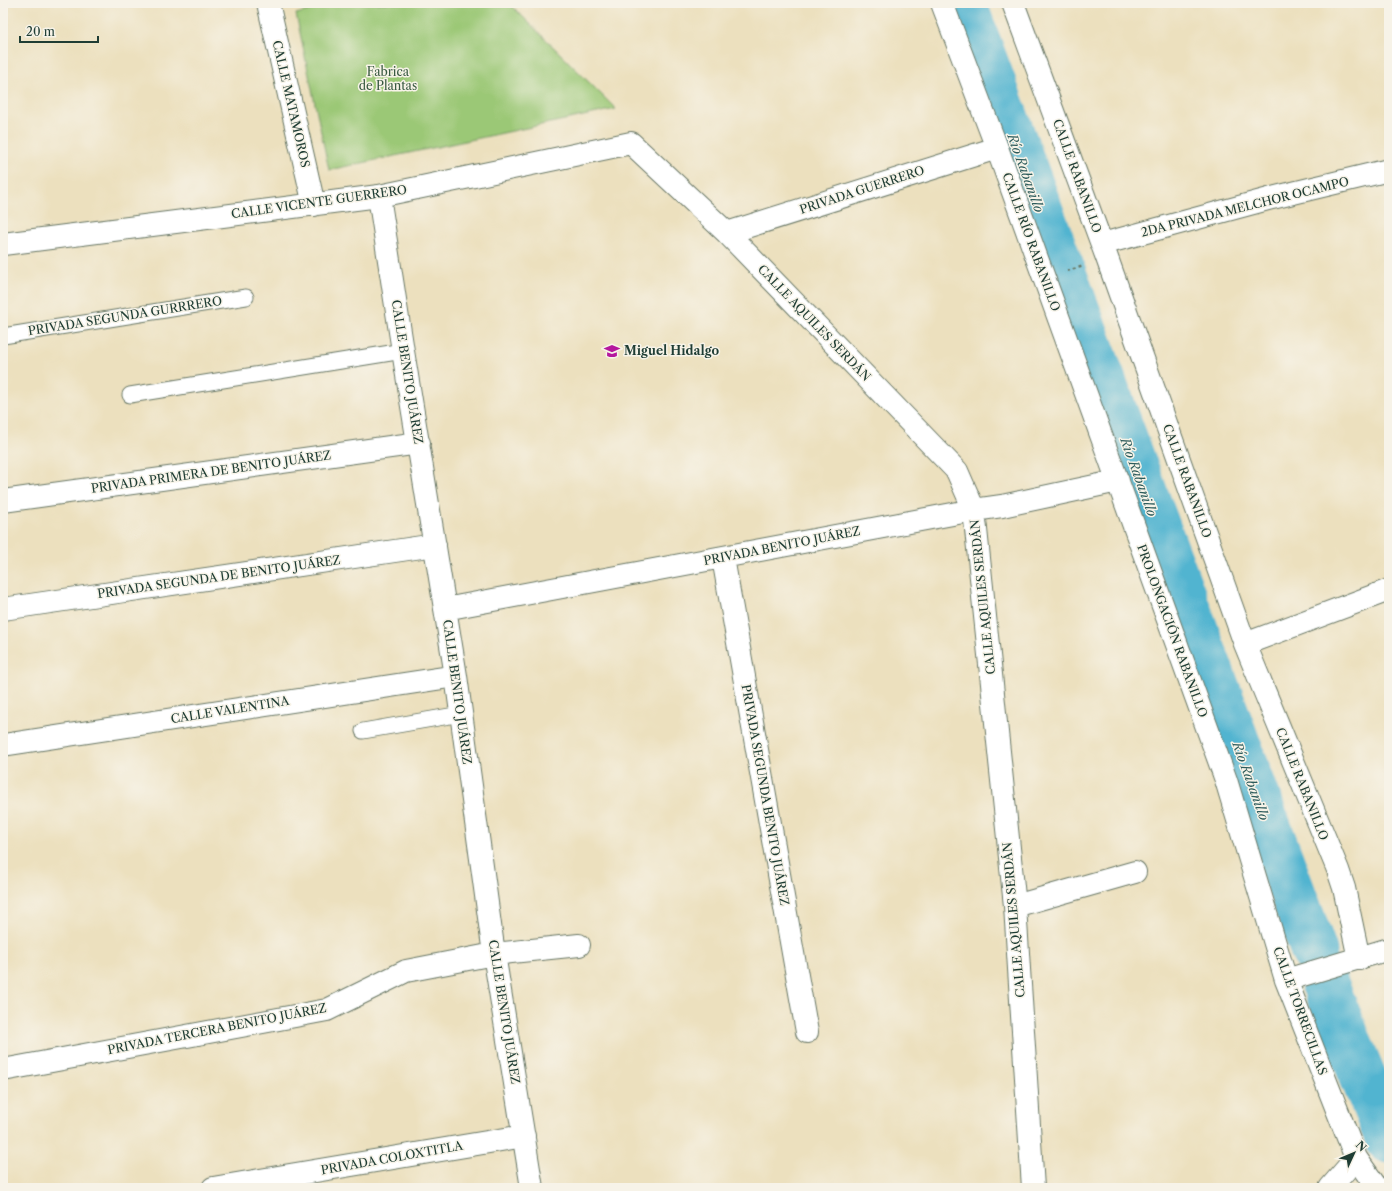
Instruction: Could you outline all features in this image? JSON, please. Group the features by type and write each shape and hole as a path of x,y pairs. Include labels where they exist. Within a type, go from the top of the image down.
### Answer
{"street":[{"name":"CALLE MATAMOROS","path":"268,3 314,205"},
{"name":"CALLE RÍO RABANILLO","path":"942,3 997,148 1118,481"},
{"name":"CALLE RABANILLO","path":"1013,3 1102,244 1245,644 1338,870 1344,888 1359,959"},
{"name":"CALLE VICENTE GUERRERO","path":"3,244 379,196 631,143"},
{"name":"CALLE AQUILES SERDÁN","path":"631,143 727,233 957,471 974,510 1014,906 1033,1188"},
{"name":"PRIVADA GUERRERO","path":"727,233 997,148"},
{"name":"2DA PRIVADA MELCHOR OCAMPO","path":"1102,244 1272,198 1389,170"},
{"name":"CALLE BENITO JUÁREZ","path":"379,196 456,676 494,954 532,1188"},
{"name":"PRIVADA PRIMERA DE BENITO JUÁREZ","path":"3,502 419,443"},
{"name":"PRIVADA BENITO JUÁREZ","path":"445,609 1002,506 1118,481"},
{"name":"PROLONGACIÓN RABANILLO","path":"1118,481 1226,780"},
{"name":"PRIVADA SEGUNDA DE BENITO JUÁREZ","path":"3,609 435,545"},
{"name":"PRIVADA SEGUNDA BENITO JUÁREZ","path":"723,558 807,1032"},
{"path":"1245,644 1389,590"},
{"name":"CALLE VALENTINA","path":"3,744 456,676"},
{"name":"CALLE TORRECILLAS","path":"1226,780 1286,980 1356,1158 1375,1187"},
{"path":"1014,906 1135,872"},
{"path":"494,954 579,945"},
{"path":"1286,980 1389,949"},
{"name":"PRIVADA TERCERA BENITO JUÁREZ","path":"3,1070 327,1010 406,971 494,954"},
{"name":"PRIVADA COLOXTITLA","path":"213,1188 524,1136"},
{"path":"1330,1188 1356,1158"}],"lane":[{"name":"PRIVADA SEGUNDA GURRRERO","path":"3,336 246,297"},
{"path":"130,395 403,351"},
{"path":"363,731 461,714"}],"path":[{"path":"1062,273 1087,265"}],"green space":[{"name":"Fabrica de Plantas","path":"337,3 509,3 616,109 329,170 296,14"}],"waterway":[{"name":"Río Rabanillo","path":"963,3 1314,951"},
{"name":"Río Rabanillo","path":"1324,982 1389,1140"}],"place":[{"name":"Miguel Hidalgo","path":"612,351"}]}
